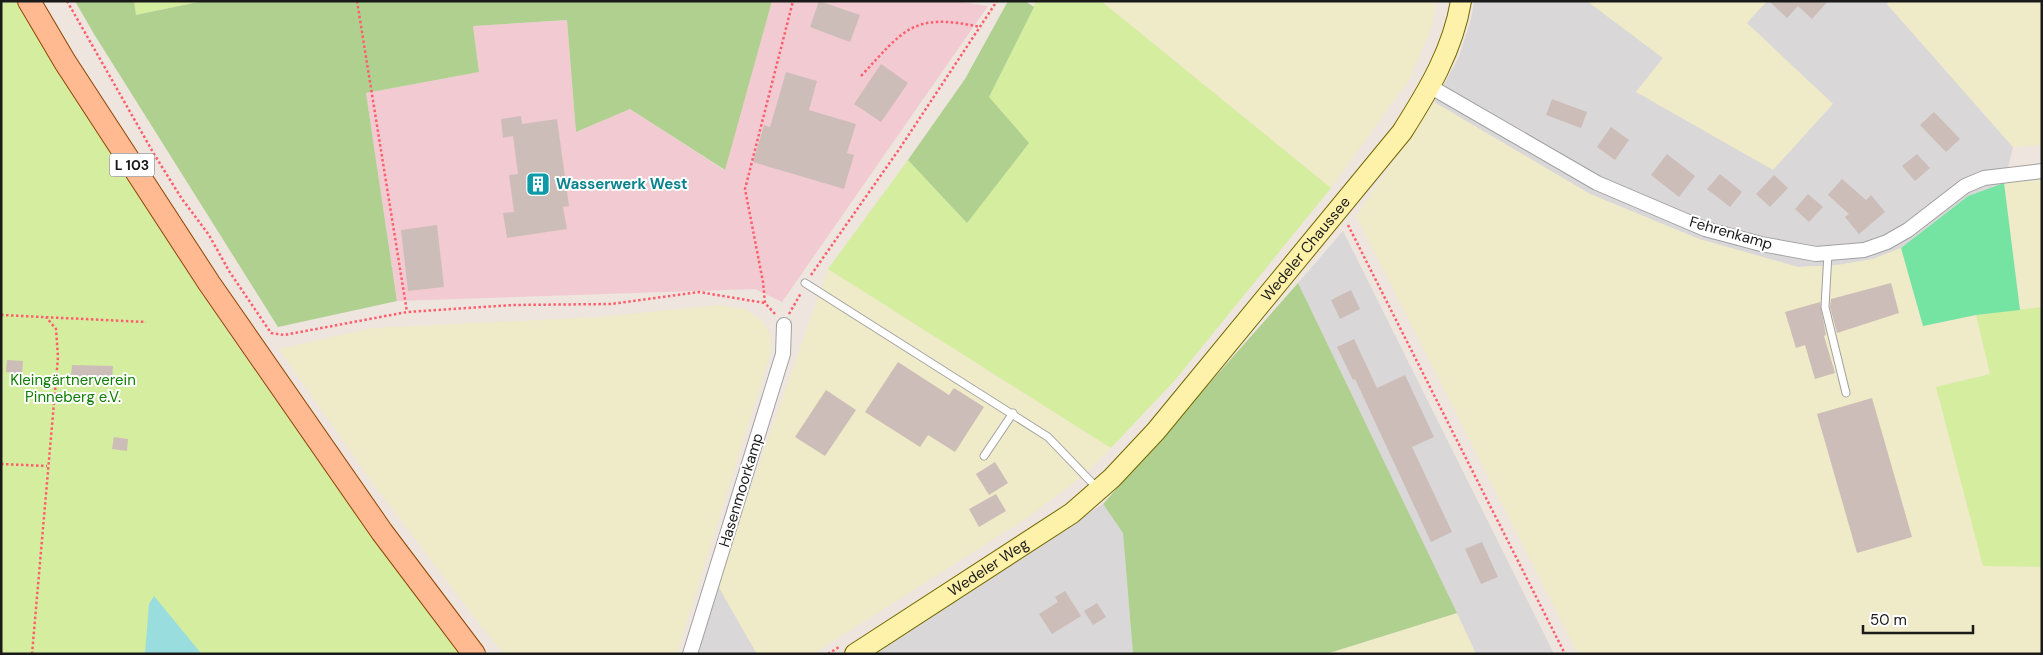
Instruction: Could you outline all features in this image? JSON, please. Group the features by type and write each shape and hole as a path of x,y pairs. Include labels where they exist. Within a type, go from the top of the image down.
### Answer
{"main road":[{"name":"L 103","path":"29,1 65,62 209,283 382,532 474,654"},
{"name":"Wedeler Chaussee","path":"1116,475 1156,432 1339,208 1370,174 1402,132 1431,87 1447,52 1459,14 1461,1"},
{"name":"Wedeler Weg","path":"850,648 1037,536 1072,513 1116,475"}],"street":[{"name":"Fehrenkamp","path":"1431,87 1597,183 1705,229 1780,248 1816,254 1864,250 1887,242 1908,230 1965,186 1984,178 2042,171"},
{"name":"Hasenmoorkamp","path":"690,654 784,354 784,325"}],"lane":[{"path":"1828,254 1825,307 1846,393"},
{"path":"805,283 1013,413 1048,437 1099,490"},
{"path":"984,456 1013,413"}],"path":[{"path":"67,1 154,154 182,199 209,235 259,318 271,333 284,335 407,312 513,304 611,304 699,292 765,303"},
{"path":"357,1 407,312"},
{"path":"793,1 744,189 763,282 765,303 784,325 805,283 997,1"},
{"path":"861,76 902,33 912,27 939,21 957,22 980,27"},
{"path":"1339,208 1565,654"},
{"path":"1,315 146,322"},
{"path":"32,654 58,356 56,329 46,317"},
{"path":"1,464 48,466"},
{"path":"828,654 850,648"}],"shaded area":[{"path":"772,1 954,1 988,6 782,302 755,289 397,301 366,93 479,72 473,26 567,20 576,132 630,109 724,170"},
{"path":"1101,1 1435,1 1432,26 1409,80 1331,188"},
{"path":"1474,1 1587,1 1663,58 1636,92 1833,104 1746,23 1767,1 1889,1 1887,4 2013,147 2004,183 1968,196 1901,248 1873,259 1838,265 1798,267 1699,239 1590,194 1434,102 1459,57 1471,19"},
{"path":"1587,1 1767,1 1747,23 1833,104 1773,170 1636,92 1663,58"},
{"path":"1889,1 2042,1 2042,145 2013,147 1887,4"},
{"path":"1434,102 1590,194 1699,239 1798,267 1838,265 1873,259 1901,248 1923,326 1976,315 1990,374 1936,387 1983,566 2042,567 2042,654 1578,654 1356,216"},
{"path":"2042,180 2042,307 2020,310 2004,183"},
{"path":"1343,231 1554,654 1476,654 1298,283"},
{"path":"828,269 1111,448 1084,475 1027,518 813,654 757,654 717,584"},
{"path":"720,305 747,310 763,322 771,337 770,355 677,654 504,654 369,478 279,349 372,328 599,317"},
{"path":"1103,504 1123,533 1133,654 875,654"},
{"path":"717,584 757,654 694,654"},
{"path":"1457,613 1476,654 1326,654"}],"green space":[{"name":"Kleingärtnerverein Pinneberg e.V.","path":"1,1 19,1 133,188 236,344 332,478 465,654 1,654"},
{"path":"75,1 134,1 136,15 203,1 772,1 725,170 630,109 576,132 567,20 473,26 479,72 366,93 397,301 278,327"},
{"path":"134,1 203,1 136,15"},
{"path":"1008,1 1025,1 1034,7 989,97 1029,143 967,223 908,160 965,79"},
{"path":"1036,1 1101,1 1331,188 1176,379 1111,448 828,269 908,160 967,223 989,97"},
{"path":"2004,183 2020,310 1976,315 1923,326 1901,248 1968,196"},
{"path":"1298,283 1457,613 1326,654 1133,654 1123,533 1103,504"},
{"path":"2042,307 2042,567 1983,566 1936,387 1990,374 1976,315"}],"water":[{"path":"154,596 200,654 145,654 149,604"}],"building":[{"path":"819,1 860,15 850,42 810,27"},
{"path":"1769,1 1828,1 1812,19 1798,6 1787,18"},
{"path":"881,64 908,83 881,122 854,104"},
{"path":"786,72 817,81 809,110 856,124 847,153 854,155 844,189 753,162 764,125 770,127"},
{"path":"1552,99 1587,112 1581,128 1546,115"},
{"path":"1934,112 1960,139 1946,152 1920,125"},
{"name":"Wasserwerk West","path":"521,116 522,124 557,119 569,206 563,207 567,229 507,238 503,213 514,212 509,175 518,174 513,136 503,138 501,119"},
{"path":"1611,127 1629,140 1615,160 1597,147"},
{"path":"1667,154 1695,176 1679,197 1651,175"},
{"path":"1917,154 1930,168 1915,181 1902,166"},
{"path":"1720,174 1742,192 1730,207 1707,189"},
{"path":"1774,175 1788,188 1770,207 1756,194"},
{"path":"1842,179 1866,200 1871,195 1885,212 1859,234 1845,217 1849,214 1828,195"},
{"path":"1808,194 1823,207 1809,222 1795,209"},
{"path":"437,225 444,287 408,291 401,230"},
{"path":"1891,283 1899,313 1837,333 1830,307 1831,299"},
{"path":"1351,290 1360,309 1340,319 1331,300"},
{"path":"1820,302 1826,335 1824,336 1835,373 1815,379 1805,345 1796,348 1785,312"},
{"path":"1354,339 1377,388 1405,375 1434,437 1412,447 1452,532 1431,542 1355,379 1353,380 1337,347"},
{"path":"7,360 23,361 22,374 6,372"},
{"path":"898,362 949,395 954,388 984,407 955,452 928,435 920,447 865,412"},
{"path":"72,365 113,366 112,380 71,376"},
{"path":"826,390 856,410 825,456 795,437"},
{"path":"1872,398 1912,537 1857,553 1817,414"},
{"path":"114,437 128,439 127,451 112,449"},
{"path":"995,462 1008,483 989,495 976,474"},
{"path":"996,494 1006,511 979,527 969,509"},
{"path":"1482,542 1498,577 1481,584 1465,549"},
{"path":"1065,591 1081,616 1052,634 1039,614 1058,602 1055,597"},
{"path":"1097,603 1106,617 1093,625 1084,611"}],"place":[{"name":"Wasserwerk West","path":"538,184"}]}
